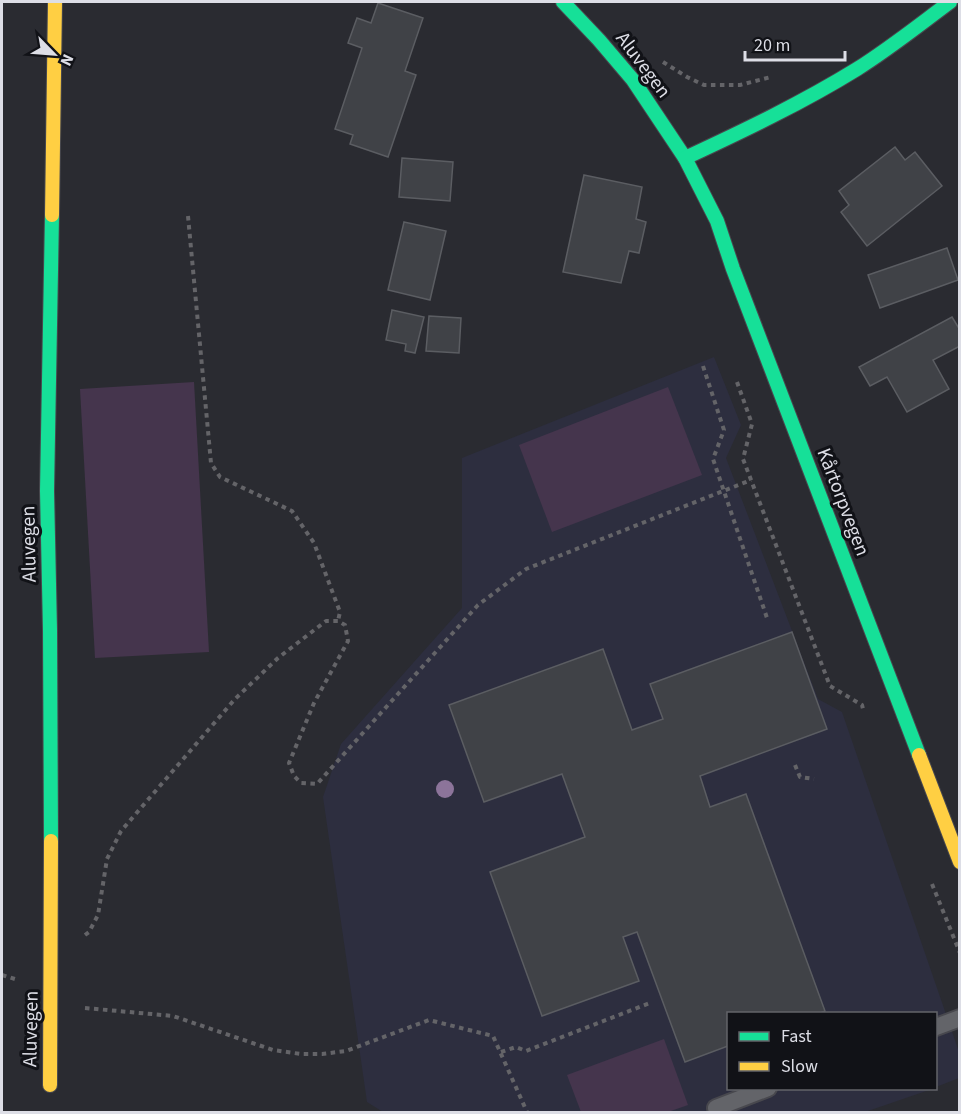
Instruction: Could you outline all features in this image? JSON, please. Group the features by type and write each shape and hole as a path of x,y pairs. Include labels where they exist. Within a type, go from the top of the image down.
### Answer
{"main road":[{"name":"Aluvegen","path":"50,1085 50,630 47,490 55,2"},
{"name":"Aluvegen","path":"563,2 633,80 685,159"},
{"path":"685,159 825,88 881,54 950,2"},
{"name":"Kårtorpvegen","path":"685,159 717,220 733,269 960,862"}],"lane":[{"path":"937,1027 960,1018"},
{"path":"716,1108 765,1090"}],"path":[{"path":"658,58 704,85 740,85 781,72"},
{"path":"188,216 211,463 220,477 292,511 314,543 340,612 338,621"},
{"path":"703,366 724,430 713,459 767,618"},
{"path":"737,381 752,424 743,459 830,686 862,705 866,716"},
{"path":"51,949 73,948 89,932 98,915 107,860 121,831 227,708 278,658 326,621 338,621 345,625 348,641 314,703 289,763 294,776 301,783 318,784 478,605 526,569 751,480"},
{"path":"795,765 800,777 814,779"},
{"path":"930,877 960,953"},
{"path":"501,1052 516,1047 526,1051 650,1003"},
{"path":"51,1007 93,1008 173,1016 273,1050 301,1054 346,1051 429,1020 493,1036 527,1113"}],"shaded area":[{"path":"714,357 741,425 726,458 818,699 842,712 959,1052 959,1078 937,1087 937,1012 727,1012 727,1090 929,1090 865,1112 383,1112 367,1102 323,797 341,744 462,608 462,458"},
{"path":"194,382 209,652 95,658 80,389"},
{"path":"668,387 702,475 552,532 519,445"},
{"path":"664,1039 688,1105 668,1112 581,1112 567,1075"}],"building":[{"path":"378,3 423,18 405,71 416,75 388,157 350,144 353,135 335,129 362,48 348,43 357,18 371,23"},
{"path":"895,147 905,160 915,152 942,186 867,246 841,212 849,205 839,191"},
{"path":"402,158 453,162 450,201 399,197"},
{"path":"584,175 642,187 636,219 646,222 639,253 629,251 621,283 563,272"},
{"path":"404,222 446,231 430,300 388,290"},
{"path":"947,248 958,280 880,308 868,275"},
{"path":"392,310 424,317 415,353 405,351 406,344 386,340"},
{"path":"429,316 461,318 459,353 426,351"},
{"path":"952,317 960,330 960,346 933,360 949,389 907,412 887,377 870,386 859,367"},
{"path":"792,632 827,729 700,776 710,807 746,794 825,1011 727,1012 727,1046 685,1062 637,932 623,937 639,981 542,1016 490,872 585,837 562,774 484,802 449,705 603,649 632,730 663,719 650,684"}],"traffic: fast":[{"path":"563,2 633,80 685,158 717,221 733,269 919,755"},
{"path":"685,158 772,116 857,69 950,2"},
{"path":"51,841 47,491 52,215"}],"traffic: slow":[{"path":"52,215 55,2"},
{"path":"919,755 960,862"},
{"path":"50,1085 51,841"}]}
